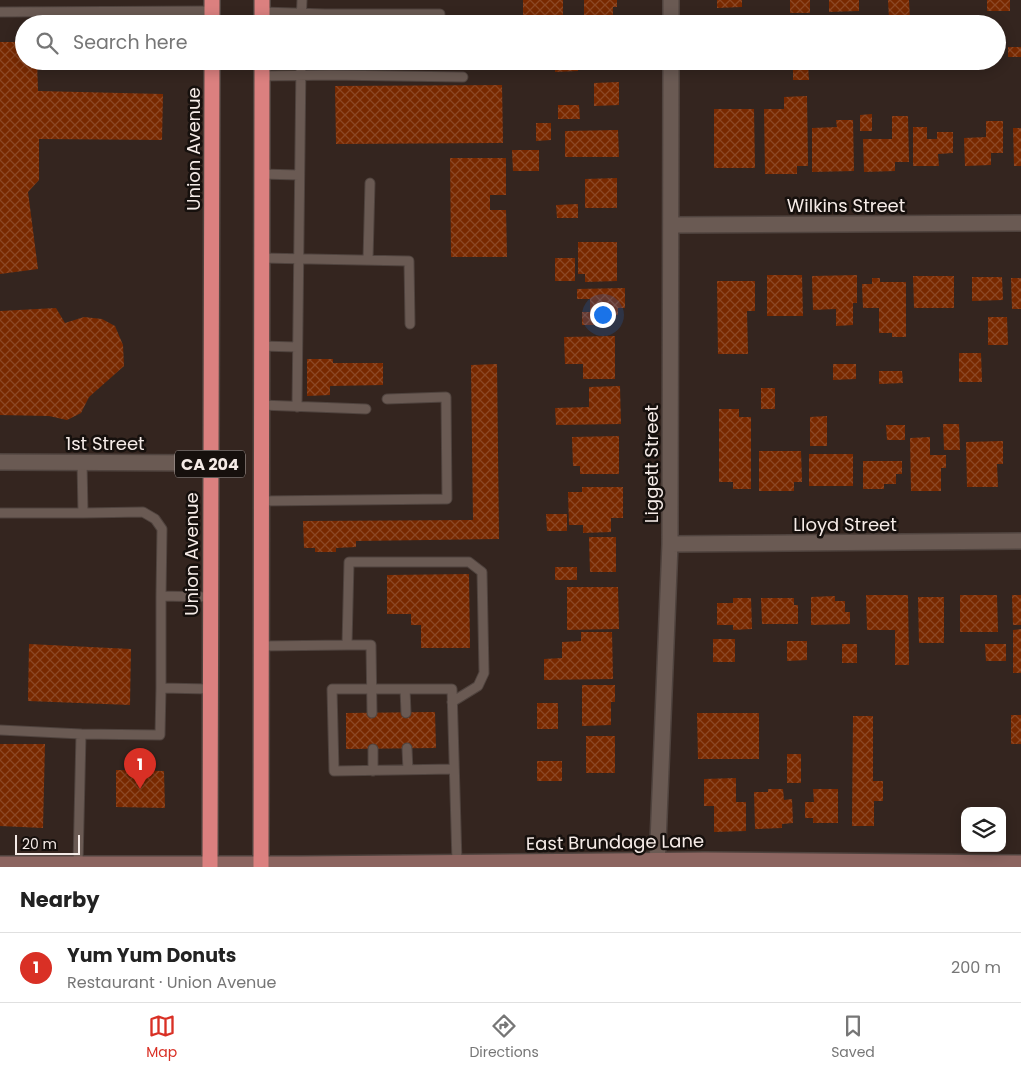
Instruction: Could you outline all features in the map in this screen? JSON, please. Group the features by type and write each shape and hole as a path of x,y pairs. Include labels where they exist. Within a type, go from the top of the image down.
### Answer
{"highway":[{"name":"Union Avenue","path":"210,866 212,70"},
{"name":"CA 204","path":"261,866 262,70"}],"main road":[{"name":"East Brundage Lane","path":"0,864 261,866 457,862 657,864 894,861 1021,863"}],"street":[{"path":"671,0 671,15"},
{"name":"Liggett Street","path":"657,864 670,544 671,70"},
{"name":"Wilkins Street","path":"670,226 1021,223"},
{"name":"1st Street","path":"0,462 210,463"},
{"name":"Lloyd Street","path":"670,544 1021,541"}],"lane":[{"path":"302,0 302,13"},
{"path":"0,12 212,12"},
{"path":"262,12 440,14"},
{"path":"268,70 301,75 463,77"},
{"path":"297,407 301,70"},
{"path":"261,174 299,175"},
{"path":"368,260 370,184"},
{"path":"261,258 410,261 410,324"},
{"path":"261,346 297,347"},
{"path":"261,501 448,499 446,398 387,399"},
{"path":"261,406 366,410"},
{"path":"82,462 82,513"},
{"path":"0,730 160,735 162,688 162,529 155,519 143,512 1,513"},
{"path":"347,645 349,562 469,562 482,572 484,673 478,686 452,702"},
{"path":"161,596 210,597"},
{"path":"261,646 371,645 372,713"},
{"path":"162,688 210,689"},
{"path":"454,769 334,771 332,689 452,689 457,862"},
{"path":"405,689 406,713"},
{"path":"78,864 81,734"},
{"path":"406,748 408,770"},
{"path":"373,749 373,770"}],"building":[{"path":"523,0 563,0 563,15 523,15"},
{"path":"584,0 617,0 617,7 613,7 613,15 584,15"},
{"path":"717,0 742,0 742,7 717,8"},
{"path":"790,0 810,0 810,13 790,13"},
{"path":"829,0 859,0 859,11 829,12"},
{"path":"888,0 909,0 910,15 889,15"},
{"path":"987,0 1010,0 1010,11 987,11"},
{"path":"0,42 15,42 15,70 37,70 38,91 163,94 162,140 39,139 39,180 28,192 38,269 0,274"},
{"path":"1008,47 1021,47 1021,57 1008,57"},
{"path":"555,70 578,70 578,71 555,72"},
{"path":"793,70 808,70 809,80 793,80"},
{"path":"619,82 619,105 594,106 594,83"},
{"path":"502,85 503,143 336,144 335,86"},
{"path":"807,96 808,166 797,166 797,174 765,174 764,109 784,109 784,97"},
{"path":"558,105 579,105 580,119 558,119"},
{"path":"714,109 754,109 755,168 714,168"},
{"path":"872,114 872,131 860,131 860,115"},
{"path":"892,116 908,116 909,162 895,162 895,171 864,172 863,139 892,139"},
{"path":"836,120 853,120 854,171 812,172 812,128 837,127"},
{"path":"986,121 1003,121 1003,153 991,153 991,165 965,166 964,138 986,137"},
{"path":"536,123 551,123 551,140 536,141"},
{"path":"913,127 927,127 927,139 937,139 937,132 953,132 953,153 938,154 939,166 913,166"},
{"path":"1013,128 1021,128 1021,166 1014,166"},
{"path":"618,130 619,157 565,157 565,131"},
{"path":"512,150 539,150 539,171 513,171"},
{"path":"450,158 506,158 506,195 490,195 490,210 506,210 507,257 451,257"},
{"path":"617,178 617,208 585,208 585,179"},
{"path":"578,204 578,218 557,218 556,205"},
{"path":"578,242 617,242 617,281 585,282 585,274 578,274"},
{"path":"555,258 575,258 575,281 555,281"},
{"path":"767,275 802,275 803,316 767,316"},
{"path":"857,275 857,303 853,303 853,325 836,326 836,309 813,310 812,276"},
{"path":"913,276 954,276 954,308 914,308"},
{"path":"972,277 1002,277 1003,300 972,301"},
{"path":"872,278 880,278 880,282 906,282 906,337 892,337 892,333 879,333 879,308 863,308 862,284 872,284"},
{"path":"1011,278 1021,278 1021,309 1012,309"},
{"path":"717,281 755,281 755,311 747,311 748,354 718,354"},
{"path":"625,288 625,308 618,308 618,315 603,315 603,325 582,325 582,312 590,312 590,299 577,299 577,289"},
{"path":"56,308 65,323 84,317 102,319 115,326 123,345 124,366 89,397 81,413 67,420 49,416 0,415 0,311"},
{"path":"988,317 1007,317 1008,345 988,345"},
{"path":"615,336 615,379 583,379 583,364 565,364 564,337"},
{"path":"959,353 981,353 982,382 959,382"},
{"path":"307,359 333,359 333,363 383,363 383,385 330,386 330,395 307,396"},
{"path":"497,364 499,539 356,541 356,547 336,548 336,552 315,552 315,548 304,548 303,521 473,520 471,365"},
{"path":"833,364 856,364 856,379 833,380"},
{"path":"879,371 902,371 903,383 879,384"},
{"path":"620,386 621,424 556,425 555,408 589,407 589,387"},
{"path":"761,388 775,388 775,409 761,409"},
{"path":"719,409 739,409 739,417 751,417 751,489 733,489 733,482 719,482"},
{"path":"827,416 827,446 810,446 810,417"},
{"path":"943,424 959,424 960,450 944,450"},
{"path":"886,425 905,425 905,440 887,440"},
{"path":"619,436 619,474 580,474 580,466 573,466 572,437"},
{"path":"930,437 930,455 946,455 946,468 941,468 941,491 911,491 910,438"},
{"path":"1003,441 1003,464 997,464 998,487 967,487 966,442"},
{"path":"759,451 801,451 802,482 794,482 794,491 759,491"},
{"path":"809,454 853,454 853,486 809,486"},
{"path":"863,461 902,461 902,474 896,474 896,484 884,484 884,489 863,489"},
{"path":"582,487 623,487 623,518 611,518 611,532 583,533 583,525 569,525 568,492 582,492"},
{"path":"546,514 567,514 567,531 547,531"},
{"path":"589,537 616,537 616,572 590,572"},
{"path":"555,567 577,567 577,580 555,580"},
{"path":"469,574 470,648 421,648 421,625 411,625 411,614 387,614 387,575"},
{"path":"567,587 618,587 619,629 567,630"},
{"path":"866,595 908,595 909,665 895,665 895,630 867,630"},
{"path":"960,595 997,595 998,632 960,632"},
{"path":"1012,595 1021,595 1021,625 1013,625"},
{"path":"835,596 835,601 845,601 845,612 850,612 850,624 811,625 811,597"},
{"path":"918,597 944,597 944,643 919,643"},
{"path":"733,598 751,598 752,629 733,630 733,625 717,625 717,603 733,603"},
{"path":"761,598 794,598 794,605 798,605 798,624 762,624"},
{"path":"1021,629 1021,673 1013,673 1013,630"},
{"path":"581,632 612,632 613,679 544,680 544,659 562,658 562,642 581,641"},
{"path":"713,639 735,639 735,662 713,662"},
{"path":"787,641 807,641 807,660 787,661"},
{"path":"29,644 131,649 130,705 28,701"},
{"path":"842,644 857,644 857,663 842,663"},
{"path":"985,644 1006,644 1006,661 986,661"},
{"path":"582,685 615,685 615,702 611,702 611,725 582,726"},
{"path":"537,703 558,703 558,729 537,729"},
{"path":"435,712 436,748 346,749 346,713"},
{"path":"697,713 759,713 759,759 698,759"},
{"path":"1011,715 1021,715 1021,744 1011,744"},
{"path":"853,716 873,716 873,781 883,781 883,801 874,801 874,826 852,826"},
{"path":"586,736 615,736 615,773 586,773"},
{"path":"0,744 45,744 43,828 0,826"},
{"path":"787,754 801,754 801,783 787,783"},
{"path":"537,761 562,761 562,781 537,781"},
{"path":"116,770 164,771 165,808 116,807"},
{"path":"736,778 736,802 746,802 746,831 714,832 714,806 704,806 704,779"},
{"path":"768,789 783,789 784,800 792,799 793,823 782,824 782,828 755,829 754,792 768,792"},
{"path":"813,789 838,789 838,823 813,823 813,818 805,818 805,802 814,802"}],"place":[{"name":"Yum Yum Donuts","path":"140,789"}]}
